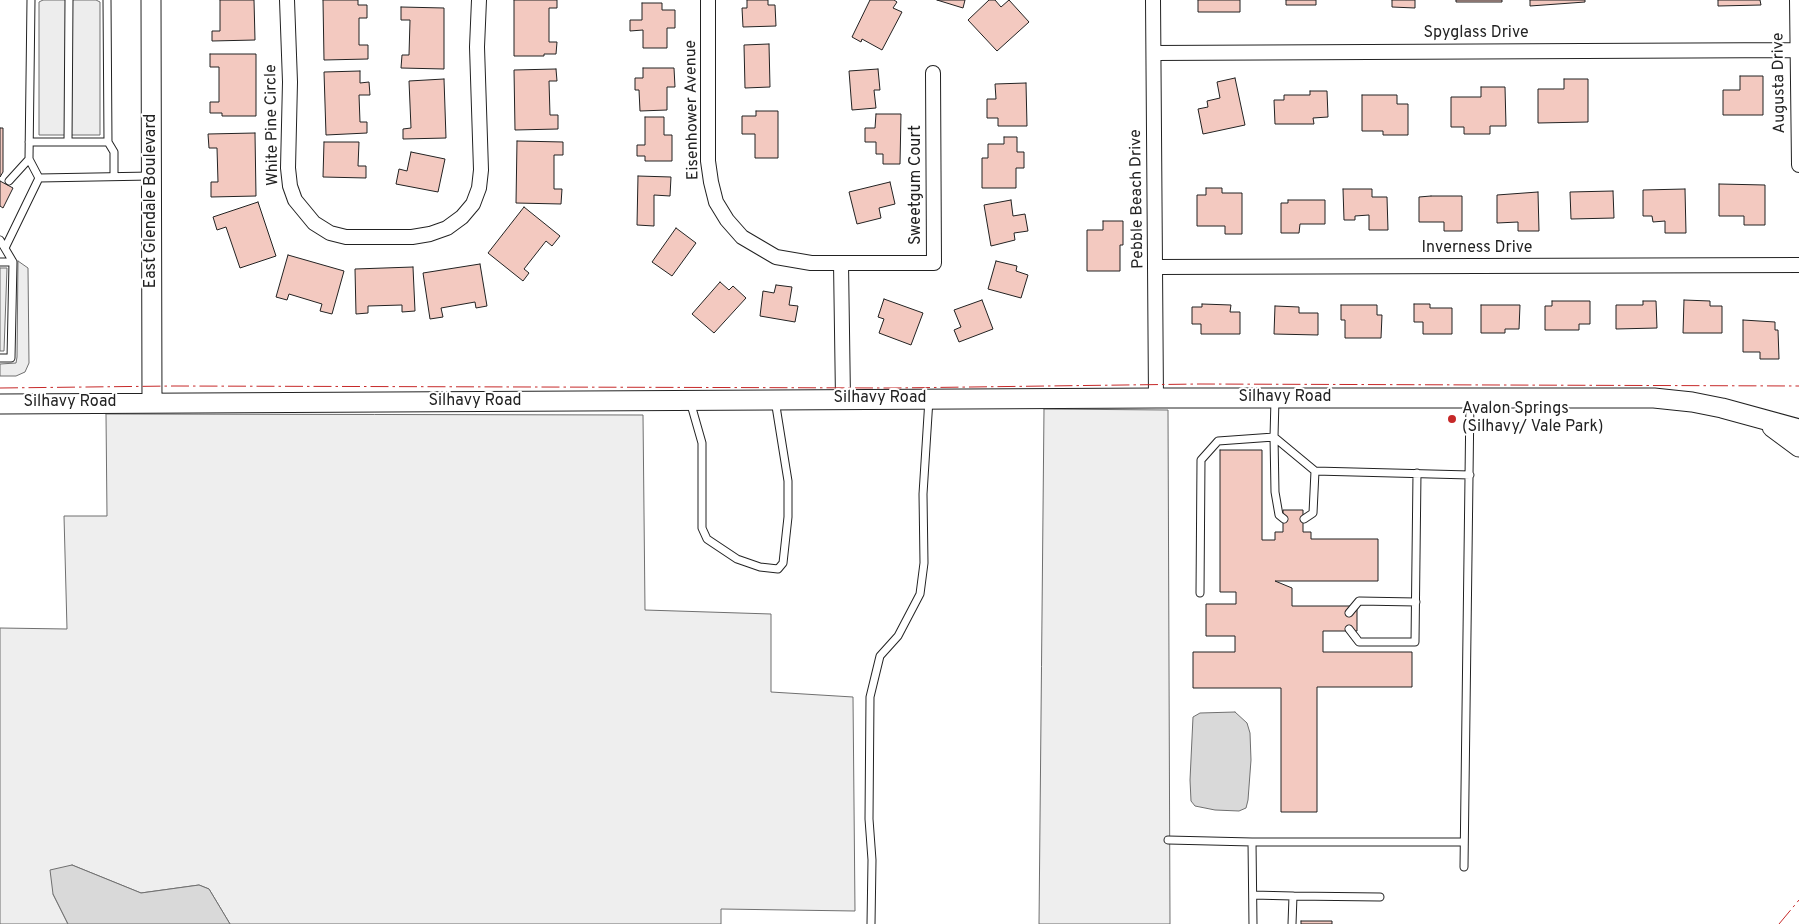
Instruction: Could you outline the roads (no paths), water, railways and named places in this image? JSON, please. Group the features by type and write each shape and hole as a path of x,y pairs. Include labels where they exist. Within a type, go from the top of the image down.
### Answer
{"street":[{"name":"East Glendale Boulevard","path":"152,0 152,403"},
{"name":"White Pine Circle","path":"287,0 290,82 288,168 290,186 295,200 314,223 330,233 346,237 412,237 430,234 447,228 462,217 472,204 479,188 481,170 477,47 478,0"},
{"name":"Eisenhower Avenue","path":"708,0 708,161 716,202 727,220 742,237 758,249 794,261 841,263"},
{"name":"Pebble Beach Drive","path":"1153,0 1156,398"},
{"name":"Augusta Drive","path":"1797,0 1799,165"},
{"name":"Spyglass Drive","path":"1154,53 1798,50"},
{"name":"Sweetgum Court","path":"841,263 934,263 934,73"},
{"path":"841,263 843,400"},
{"name":"Inverness Drive","path":"1156,267 1799,265"},
{"name":"Silhavy Road","path":"0,404 1156,398 1654,398 1692,402 1799,429"},
{"name":"Silhavy Road","path":"1758,419 1785,435 1799,447"}],"lane":[{"path":"31,0 30,159 39,178"},
{"path":"68,142 69,0"},
{"path":"107,0 108,142 114,152 114,176"},
{"path":"30,142 108,142"},
{"path":"9,181 30,159"},
{"path":"39,178 152,176"},
{"path":"5,248 39,178"},
{"path":"0,240 13,262 11,358 0,358"},
{"path":"0,262 13,262"},
{"path":"1275,398 1275,492 1279,515 1284,519"},
{"path":"1464,868 1470,398"},
{"path":"871,924 870,697 880,656 898,636 920,594 924,563 923,494 929,399"},
{"path":"690,401 702,443 702,528 707,539 738,559 760,567 778,569 783,563 788,517 788,481 775,400"},
{"path":"1200,593 1201,460 1218,441 1274,437 1315,471 1470,475"},
{"path":"1304,519 1313,513 1315,471"},
{"path":"1349,629 1359,642 1415,642 1417,473"},
{"path":"1349,613 1359,601 1416,602"},
{"path":"1168,840 1464,842"},
{"path":"1252,842 1253,924"},
{"path":"1253,895 1380,897"},
{"path":"1292,924 1293,896"}],"place":[{"name":"Avalon Springs (Silhavy/ Vale Park)","path":"1452,419"}]}
